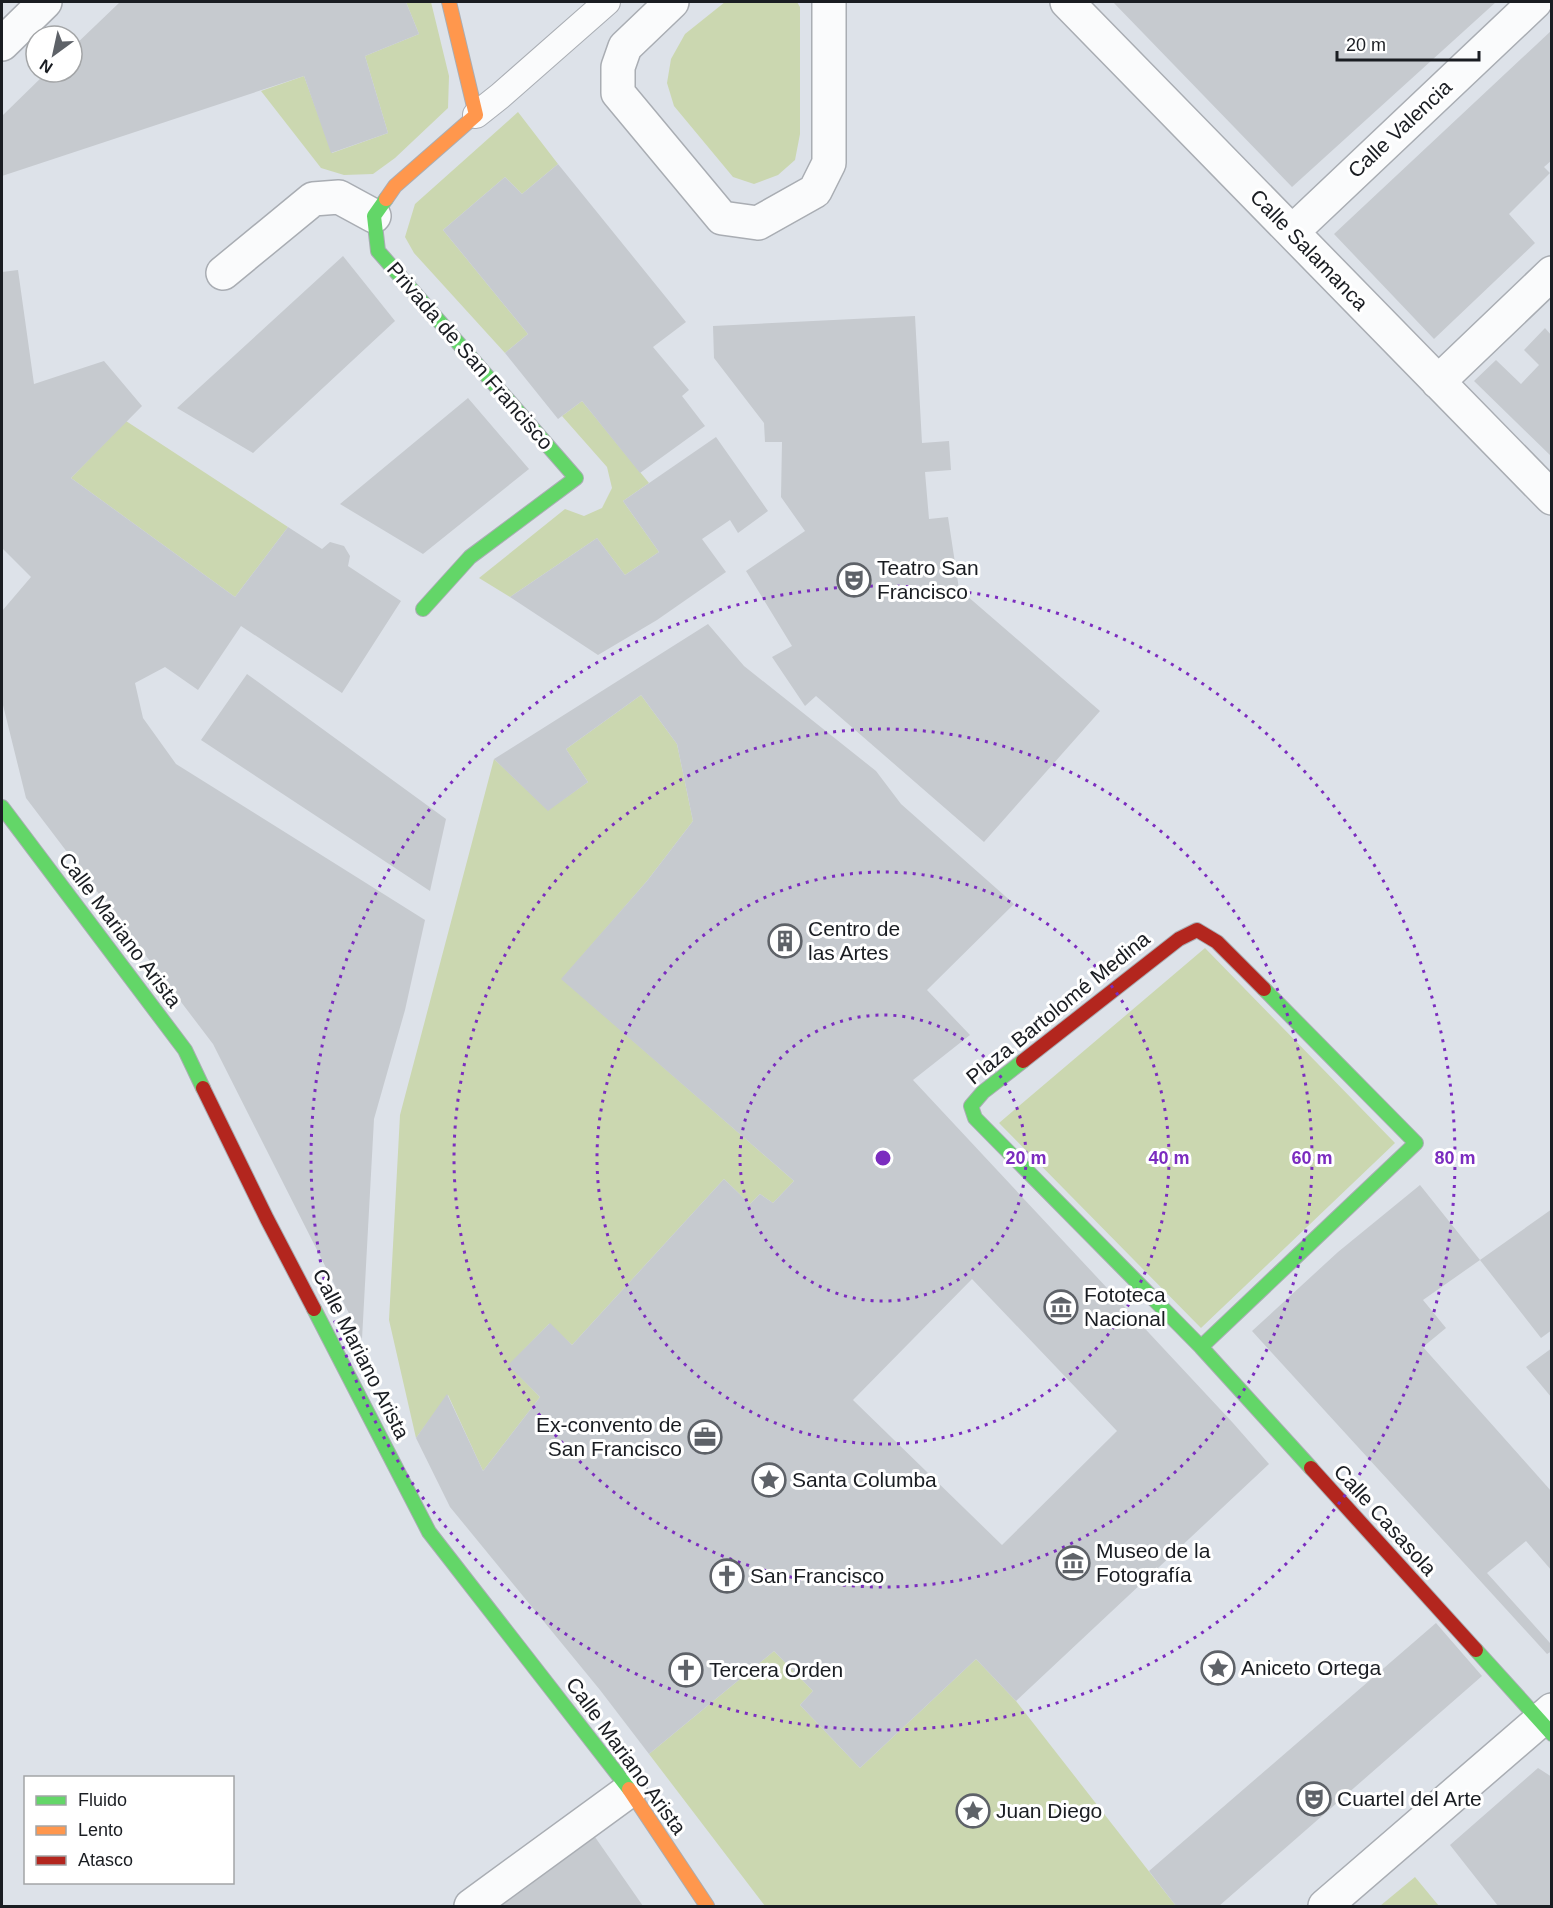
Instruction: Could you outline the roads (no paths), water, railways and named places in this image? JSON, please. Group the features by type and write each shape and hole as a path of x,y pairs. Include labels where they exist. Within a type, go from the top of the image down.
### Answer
{"street":[{"path":"2,44 45,2"},
{"path":"224,273 313,199 339,197 374,216 395,186 476,115 449,2"},
{"path":"672,2 625,47 618,67 618,93 723,218 758,223 815,191 829,164 829,2"},
{"name":"Calle Salamanca","path":"1067,2 1551,498"},
{"name":"Calle Valencia","path":"1292,232 1535,2"},
{"name":"Privada de San Francisco","path":"374,216 378,251 576,478 470,557 423,609"},
{"path":"1438,382 1551,273"},
{"name":"Calle Mariano Arista","path":"2,807 185,1050 267,1219 429,1532 630,1790 707,1906"},
{"name":"Plaza Bartolomé Medina","path":"1197,930 1217,942 1416,1143 1201,1347 975,1118 970,1106 983,1092 1179,939 1197,930"},
{"name":"Calle Casasola","path":"1201,1347 1547,1721"},
{"path":"1324,1906 1547,1721"},
{"path":"471,1906 630,1790"}],"lane":[{"path":"476,115 607,2"}],"place":[{"name":"Teatro San Francisco","path":"854,580"},
{"name":"Centro de las Artes","path":"785,941"},
{"name":"Fototeca Nacional","path":"1061,1307"},
{"name":"Ex-convento de San Francisco","path":"705,1437"},
{"name":"Santa Columba","path":"769,1480"},
{"name":"Museo de la Fotografía","path":"1073,1563"},
{"name":"San Francisco","path":"727,1576"},
{"name":"Aniceto Ortega","path":"1218,1668"},
{"name":"Tercera Orden","path":"686,1670"},
{"name":"Cuartel del Arte","path":"1314,1799"},
{"name":"Juan Diego","path":"973,1811"}]}
